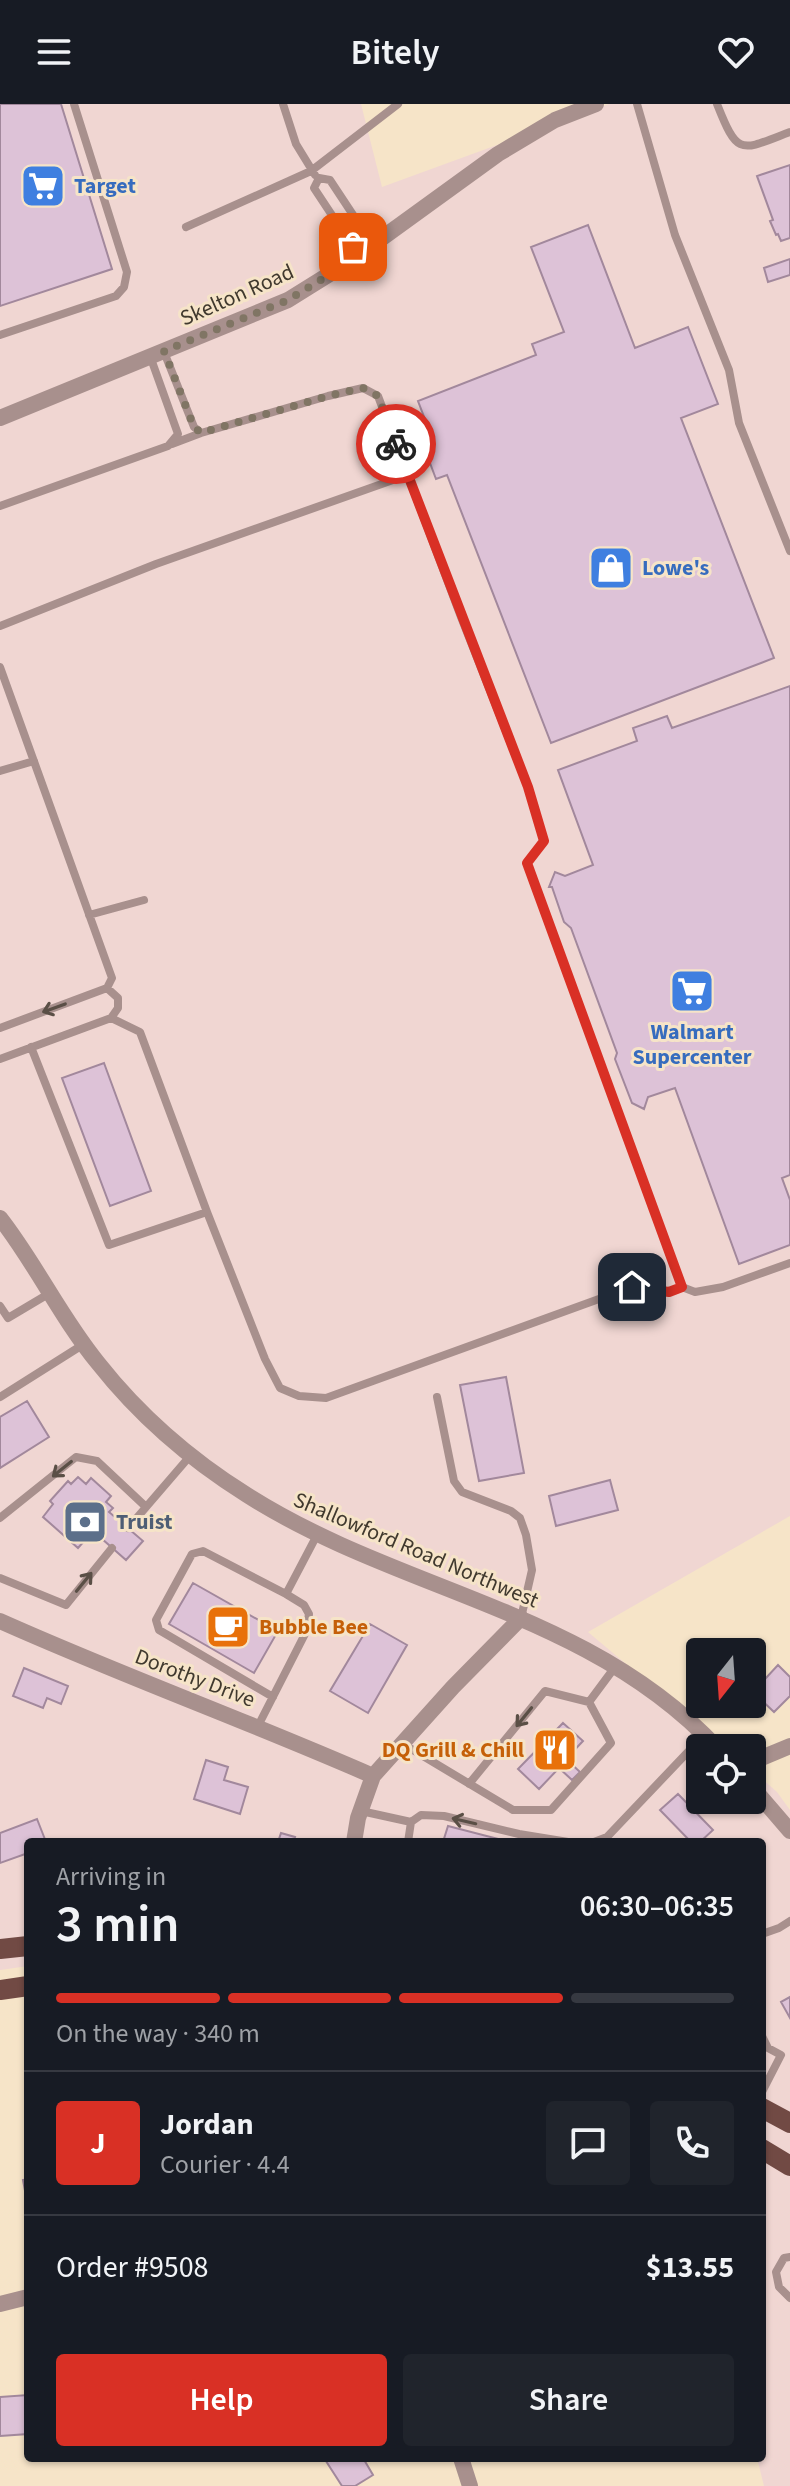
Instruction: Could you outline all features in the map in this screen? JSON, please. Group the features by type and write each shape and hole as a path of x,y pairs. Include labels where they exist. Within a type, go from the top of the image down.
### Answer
{"main road":[{"path":"0,1949 24,1946"},
{"path":"0,1990 24,1987"},
{"path":"766,2110 790,2123"},
{"path":"766,2151 790,2166"}],"street":[{"name":"Skelton Road","path":"0,418 288,300 342,267 365,247 553,112 596,104"},
{"name":"Shallowford Road Northwest","path":"0,1218 26,1252 98,1364 149,1419 190,1456 246,1495 317,1535 521,1618 616,1666 665,1699 704,1734"},
{"path":"355,1838 373,1776 453,1687 521,1618"},
{"name":"Dorothy Drive","path":"0,1621 90,1661 258,1726 373,1776"},
{"path":"766,1756 790,1746"},
{"path":"766,1803 790,1831"},
{"path":"0,2304 24,2298"},
{"path":"462,2462 470,2486"}],"lane":[{"path":"0,335 116,296 124,287 127,272 74,104"},
{"path":"283,104 296,144 315,174 330,180 349,208 367,236 365,247 353,247 314,188 315,174"},
{"path":"186,227 315,174 398,104"},
{"path":"637,104 675,235 729,370 739,423 790,551"},
{"path":"717,104 730,136 737,143 754,146 790,132"},
{"path":"333,217 349,208"},
{"path":"157,354 194,427 201,433"},
{"path":"157,354 178,434 168,446"},
{"path":"0,506 201,433 328,396 363,388 378,396 528,787 544,841 527,863 682,1287"},
{"path":"0,626 156,564 407,475"},
{"path":"0,667 112,978 107,988 0,1028"},
{"path":"0,771 34,761"},
{"path":"89,915 144,900"},
{"path":"0,1059 111,1018 118,1008 118,998 107,988"},
{"path":"111,1018 140,1032 265,1359 280,1388 299,1396 326,1398 632,1287 669,1292 682,1287 695,1292 723,1287 790,1263"},
{"path":"31,1047 109,1245 207,1212"},
{"path":"0,1306 4,1320 51,1293"},
{"path":"0,1397 84,1344"},
{"path":"437,1397 454,1481 462,1492 511,1511 520,1518 532,1570 521,1618"},
{"path":"128,1528 190,1456"},
{"path":"0,1518 76,1457 97,1461 145,1506"},
{"path":"286,1594 317,1535"},
{"path":"0,1578 66,1605 112,1548"},
{"path":"258,1726 273,1697 306,1632 309,1614 304,1605 286,1594 203,1551 192,1554 156,1620 159,1630 273,1697"},
{"path":"589,1702 616,1666"},
{"path":"403,1744 469,1784 513,1810 551,1810 611,1743 589,1702 545,1691 469,1784"},
{"path":"604,1838 686,1755"},
{"path":"361,1811 411,1822"},
{"path":"409,1838 411,1822 421,1815 444,1816 544,1838"},
{"path":"766,1933 790,1921"},
{"path":"766,2047 786,2057 766,2086"},
{"path":"790,2257 784,2258 776,2272 779,2287 790,2298"}],"shaded area":[{"path":"0,104 361,104 382,187 609,104 790,104 790,1516 588,1632 686,1714 686,1718 690,1718 709,1734 686,1734 686,1814 766,1814 766,1782 790,1810 790,2486 764,2486 758,2462 766,2462 766,1838 24,1838 24,1967 0,1970"}],"building":[{"name":"Target","path":"0,104 61,104 112,269 0,306"},
{"path":"790,165 790,238 781,241 770,221 773,220 757,176"},
{"name":"Lowe's","path":"588,225 635,348 688,327 718,404 681,418 774,658 551,743 447,475 436,479 424,447 434,443 418,401 536,355 532,344 564,332 531,247"},
{"path":"790,259 790,275 768,282 764,268"},
{"name":"Walmart Supercenter","path":"790,686 790,1175 782,1178 790,1200 790,1245 739,1264 675,1088 648,1097 644,1109 632,1103 571,928 564,922 552,887 549,887 555,872 565,876 593,865 558,770 637,741 633,728 667,716 672,728"},
{"path":"104,1063 151,1191 110,1206 62,1078"},
{"path":"506,1377 524,1473 479,1481 460,1385"},
{"path":"27,1401 49,1437 0,1468 0,1417"},
{"name":"Truist","path":"78,1477 86,1484 91,1478 111,1496 106,1502 113,1508 109,1512 143,1541 126,1560 93,1531 78,1548 43,1517 53,1504 50,1501 68,1481 71,1484"},
{"path":"610,1480 618,1510 556,1526 549,1496"},
{"path":"193,1583 278,1631 254,1673 169,1624"},
{"path":"370,1624 407,1645 368,1713 330,1691"},
{"path":"778,1665 790,1677 790,1696 774,1712 766,1704 766,1678"},
{"path":"24,1668 68,1686 61,1704 47,1698 43,1708 13,1696"},
{"name":"DQ Grill & Chill","path":"563,1723 583,1741 566,1759 580,1772 572,1780 559,1768 539,1789 518,1769"},
{"path":"206,1760 228,1767 224,1780 248,1787 240,1814 194,1799"},
{"path":"678,1794 686,1802 686,1814 697,1814 713,1830 704,1838 687,1838 660,1810"},
{"path":"37,1819 44,1838 24,1838 24,1854 0,1863 0,1833"},
{"path":"448,1826 494,1838 444,1838"},
{"path":"281,1833 295,1837 295,1838 279,1838"},
{"path":"790,1997 790,2018 781,2002"},
{"path":"24,2395 24,2434 0,2436 0,2397"},
{"path":"327,2462 365,2462 373,2475 355,2486 342,2486"}],"way so far":[{"path":"353,247 364,245 367,249 288,300 164,351 194,427 201,433 363,388 378,396 396,444"}],"place":[{"name":"Target","path":"43,186"},
{"name":"Lowe's","path":"611,568"},
{"name":"Walmart Supercenter","path":"692,991"},
{"name":"Truist","path":"85,1522"},
{"name":"Bubble Bee","path":"228,1627"},
{"name":"DQ Grill & Chill","path":"555,1750"}],"route":[{"path":"396,444 528,787 544,841 527,863 682,1287 669,1292 632,1287"}]}
